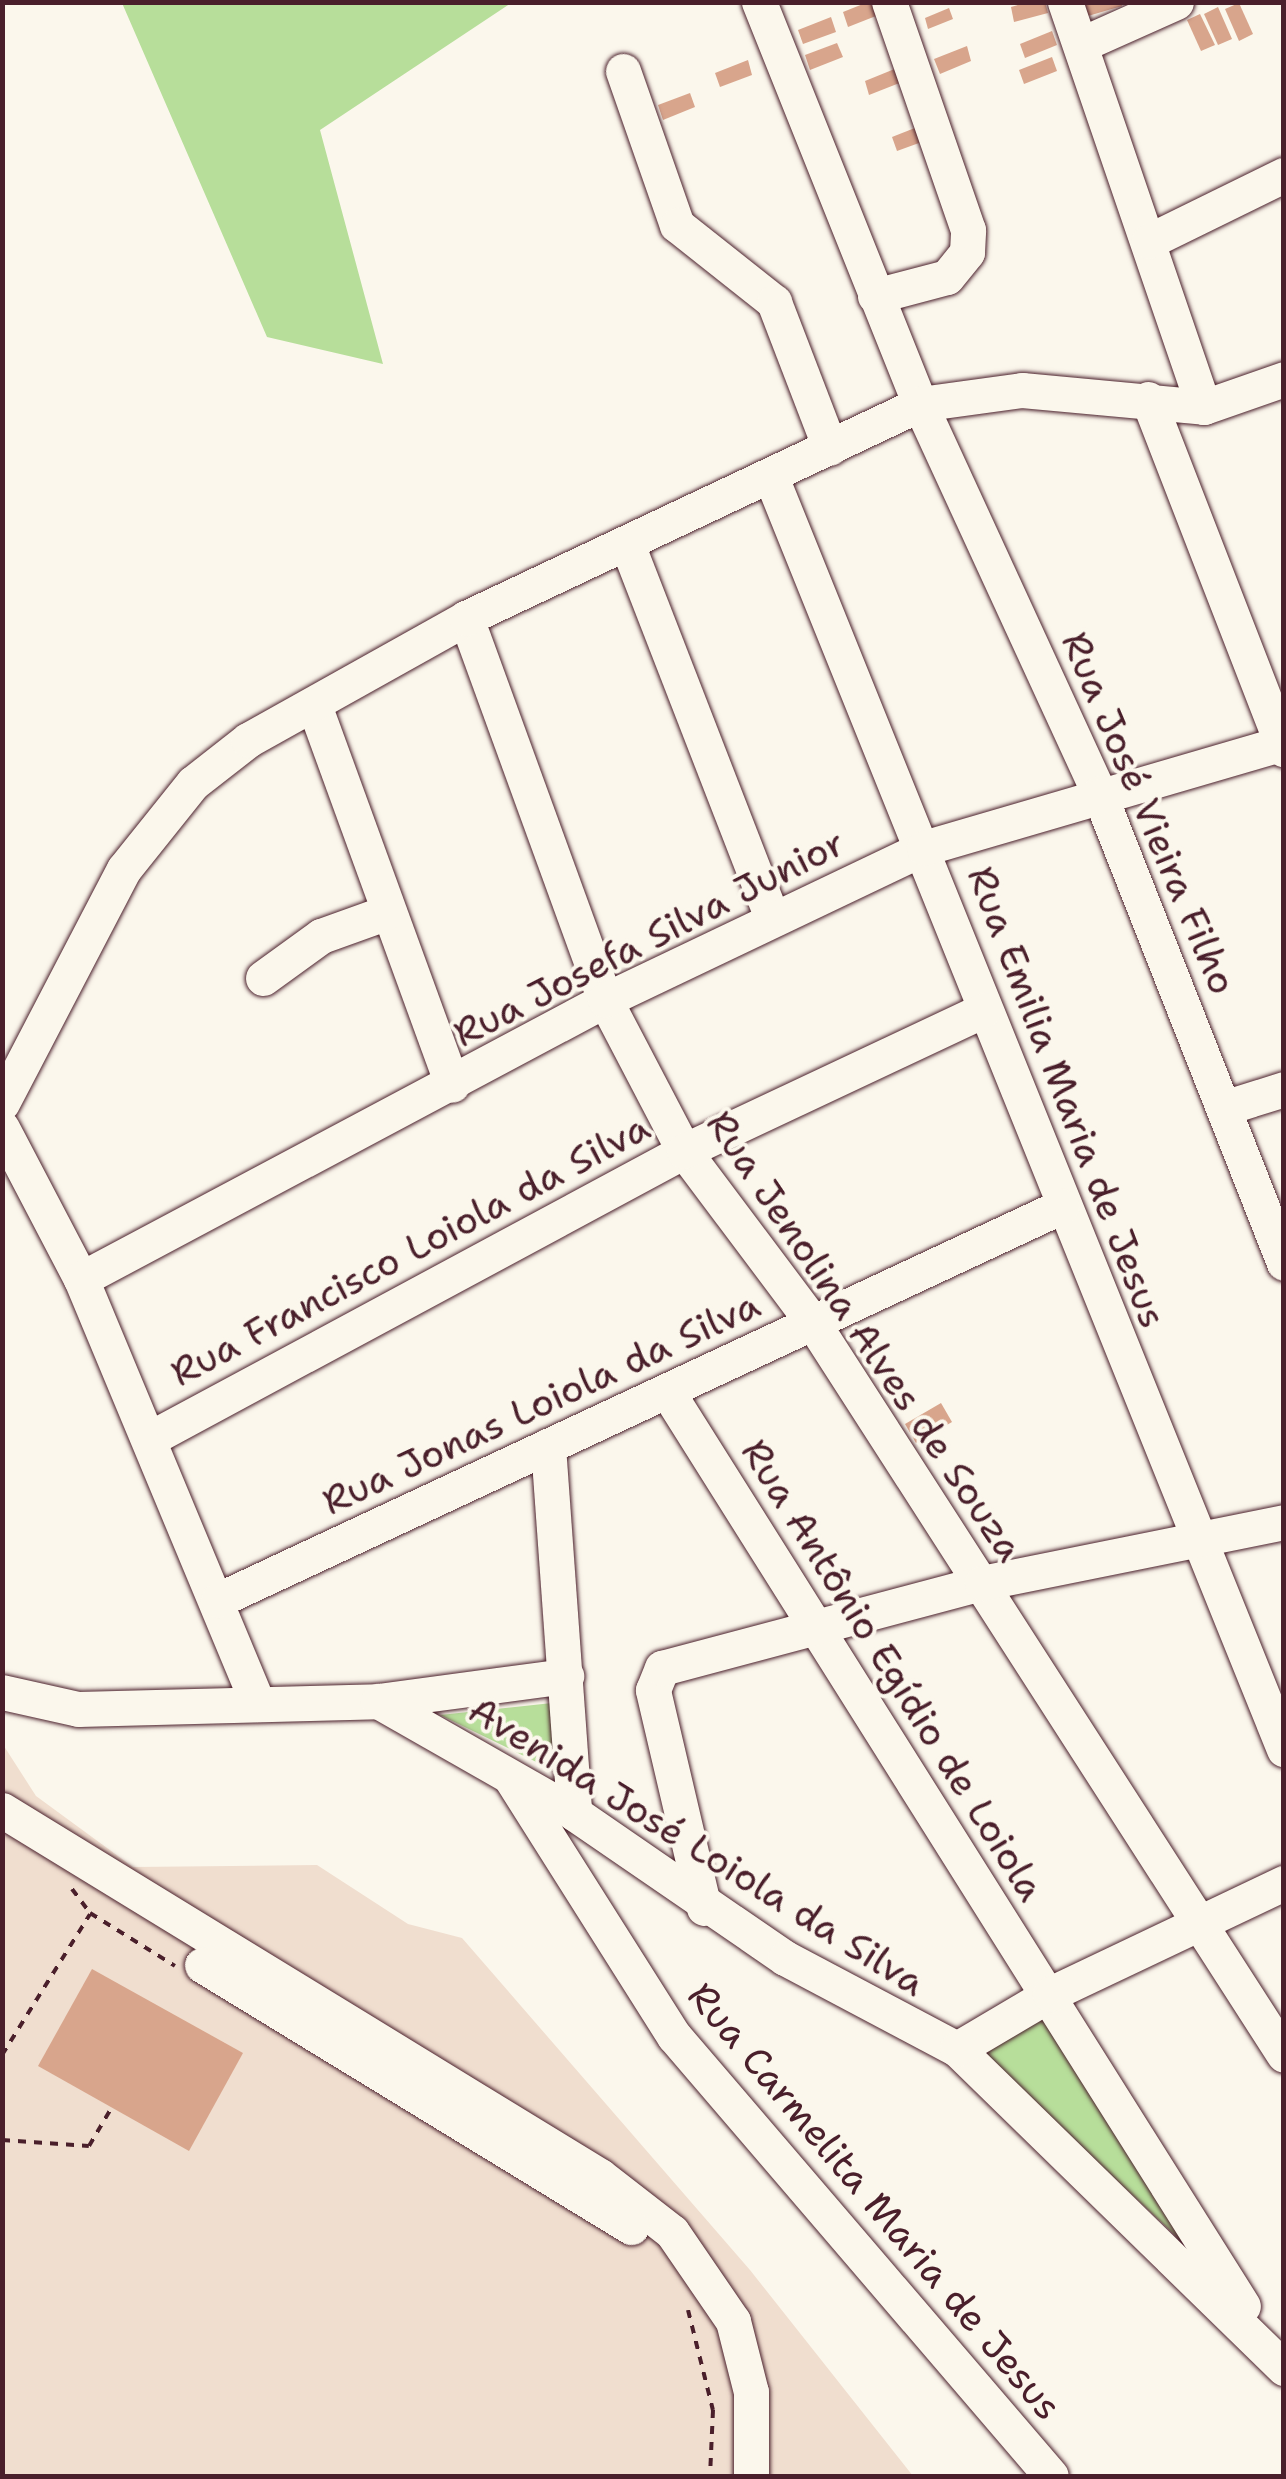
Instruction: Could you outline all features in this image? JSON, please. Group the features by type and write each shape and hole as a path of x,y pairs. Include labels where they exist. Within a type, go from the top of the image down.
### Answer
{"street":[{"name":"Rua José Vieira Filho","path":"759,2 920,404 1099,793 1227,1107 1284,1263"},
{"path":"875,296 958,268 968,230 957,180 889,2"},
{"path":"1065,2 1204,407"},
{"path":"1082,44 1176,2"},
{"path":"623,70 677,226 774,302 830,448"},
{"path":"1149,241 1284,175"},
{"path":"2,1103 124,869 164,817 248,740 466,618 920,404 1022,390 1148,398 1204,407 1284,380"},
{"path":"1148,398 1283,746"},
{"name":"Rua Emilia Maria de Jesus","path":"771,477 924,848 983,1010 1284,1749"},
{"path":"627,544 772,918"},
{"name":"Rua Jenolina Alves de Souza","path":"466,618 605,1000 684,1151 813,1323 1284,2056"},
{"path":"314,706 385,913 452,1085"},
{"name":"Rua Josefa Silva Junior","path":"81,1279 452,1085 605,1000 924,848 1099,793 1283,746"},
{"path":"263,978 321,936 385,913"},
{"name":"Rua Francisco Loiola da Silva","path":"150,1439 684,1151 983,1010"},
{"path":"2,1030 18,1066"},
{"path":"1227,1107 1284,1089"},
{"path":"2,1128 81,1279 218,1600 258,1704"},
{"name":"Rua Jonas Loiola da Silva","path":"218,1600 1062,1206"},
{"name":"Rua Antônio Egídio de Loiola","path":"667,1391 810,1626 1050,1994 1277,2358"},
{"path":"548,1446 574,1813"},
{"path":"704,1908 652,1678 674,1663 982,1583 1284,1522"},
{"path":"2,1692 78,1709 378,1701 566,1676"},
{"name":"Avenida José Loiola da Silva","path":"378,1701 574,1813 704,1908 957,2050 1277,2358"},
{"name":"Rua Carmelita Maria de Jesus","path":"509,1775 674,2036 1051,2476"},
{"path":"2,1810 600,2176 672,2232 733,2320 751,2392 751,2476"},
{"path":"2,1839 668,2255 717,2332 734,2430 732,2476"},
{"path":"957,2050 1050,1994 1196,1920 1284,1883"}],"path":[{"path":"63,1880 90,1913 192,1976"},
{"path":"2,2054 90,1913"},
{"path":"2,2140 89,2146 112,2107"},
{"path":"684,2300 713,2410 710,2476"}],"shaded area":[{"path":"2,1743 36,1796 133,1867 317,1865 408,1924 462,1938 750,2270 913,2476 3,2476"}],"green space":[{"path":"122,3 511,3 320,130 383,364 267,337"},
{"path":"552,1703 557,1772 440,1715"},
{"path":"1041,2010 1210,2268 981,2053"}],"building":[{"path":"868,2 881,14 848,27 843,12"},
{"path":"1045,2 1048,13 1014,22 1011,7"},
{"path":"1085,2 1121,2 1122,6 1088,16"},
{"path":"1239,3 1253,34 1239,41 1225,9"},
{"path":"1218,7 1232,39 1218,45 1204,14"},
{"path":"949,8 953,19 928,29 925,18"},
{"path":"1200,14 1215,45 1201,51 1187,20"},
{"path":"831,17 836,32 803,44 798,30"},
{"path":"1052,31 1057,45 1025,58 1020,44"},
{"path":"837,43 843,57 810,70 805,55"},
{"path":"967,46 971,61 940,74 934,59"},
{"path":"1052,57 1057,71 1024,84 1019,70"},
{"path":"748,60 752,75 720,87 715,73"},
{"path":"897,68 902,82 869,95 865,81"},
{"path":"690,93 695,107 663,120 658,105"},
{"path":"925,124 930,139 897,151 892,137"},
{"path":"941,1403 952,1422 916,1443 905,1424"},
{"path":"92,1969 243,2053 189,2151 38,2066"}]}
